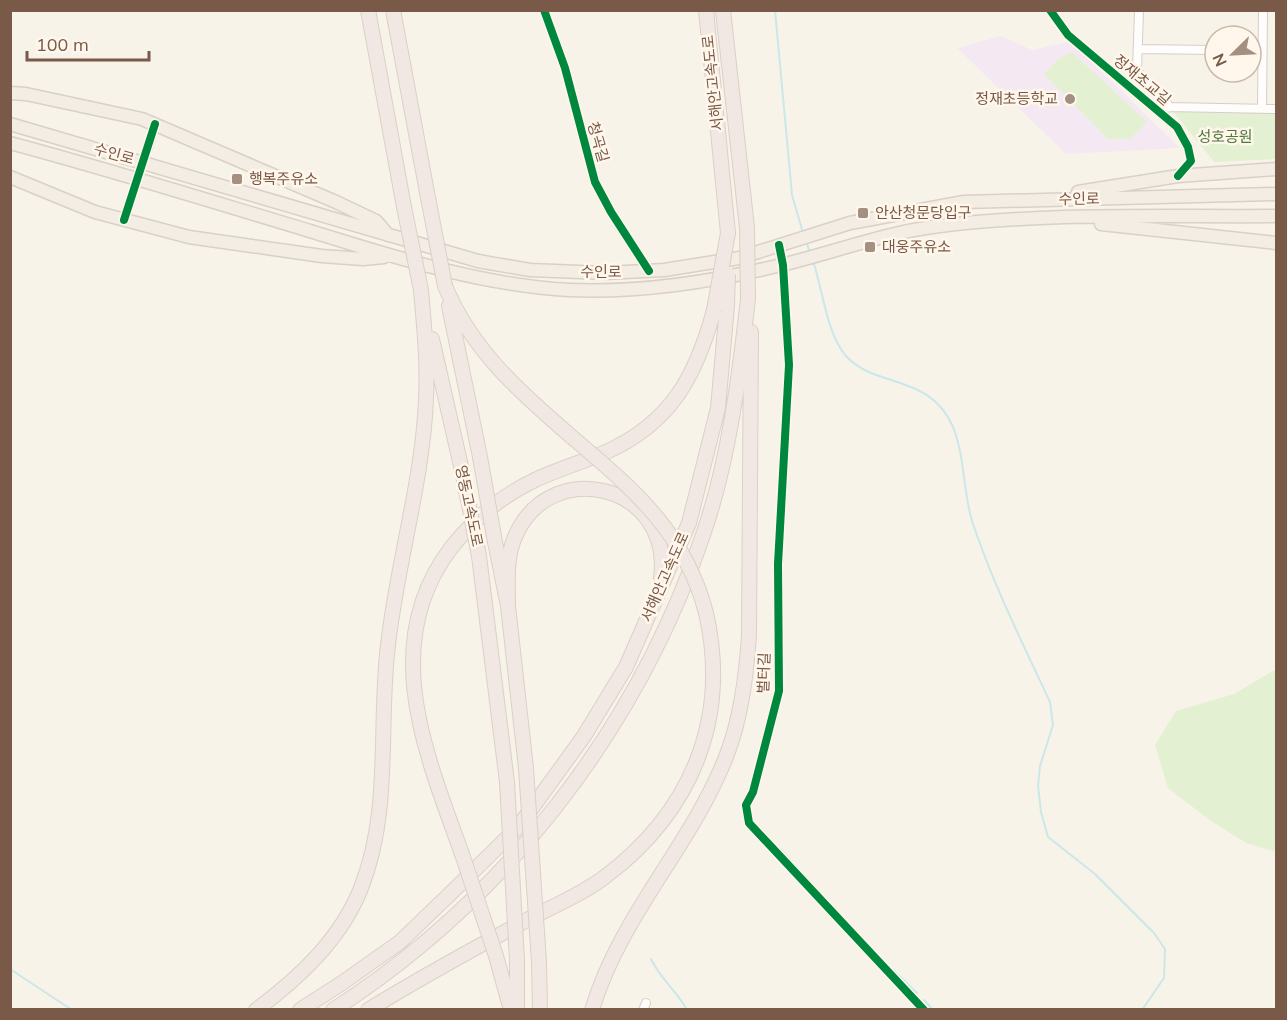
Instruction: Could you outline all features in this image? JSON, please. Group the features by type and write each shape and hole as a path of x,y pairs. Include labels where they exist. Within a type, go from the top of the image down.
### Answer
{"highway":[{"name":"영동고속도로","path":"368,10 404,207 479,556 507,782 518,1010"},
{"name":"영동고속도로","path":"393,10 508,606 526,768 540,1010"},
{"name":"서해안고속도로","path":"300,1010 400,942 519,826 584,736 626,667 689,523 718,408 720,308 729,233 706,10"},
{"name":"서해안고속도로","path":"333,1010 409,956 530,841 598,751 650,663 704,535 734,408 748,299 747,228 723,10"},
{"path":"369,1010 423,977 603,878 647,839 681,792 701,754 711,717 715,679 713,644 706,612 688,562 666,526 639,496 522,394 494,366 469,333 445,286"},
{"path":"256,1010 307,968 327,943 346,917 361,889 372,857 382,789 387,646 426,408 426,353 421,290"},
{"path":"592,1010 599,986 638,908 698,814 717,777 731,742 740,709 749,636 752,354 748,299"},
{"path":"511,1010 496,956 429,758 413,693 416,622 431,581 442,561 467,529 500,500 536,480 618,446 656,420 677,397 693,372 720,308"},
{"path":"508,606 510,554 524,519 553,496 581,488 610,491 631,502 646,516 657,535 662,553 658,593"}],"main road":[{"path":"10,93 122,114 155,124 376,221 389,236"},
{"name":"수인로","path":"10,124 478,261 530,270 605,273 649,271 739,258 812,235 904,211 964,202 1276,194"},
{"name":"수인로","path":"10,143 110,170 391,256 476,277 565,290 604,291 694,282 789,263 929,227 994,220 1276,216"},
{"path":"1032,200 1178,176 1276,169"},
{"path":"10,177 95,212 189,237 300,253 363,259 391,256"},
{"path":"1064,219 1276,243"}],"street":[{"name":"청곡길","path":"544,10 565,68 595,182 611,212 649,271"},
{"name":"정재초교길","path":"1050,10 1068,35 1177,127 1188,147 1191,160 1178,176"},
{"path":"1138,10 1137,71 1170,107"},
{"path":"1138,49 1203,50"},
{"path":"1262,84 1262,109"},
{"path":"1158,111 1170,107 1276,109"},
{"path":"148,148 155,124"},
{"path":"124,220 132,195"},
{"name":"벌터길","path":"784,244 789,263 789,365 778,564 779,691 758,772 746,805 749,823 924,1010"}],"shaded area":[{"name":"정재초등학교","path":"1001,36 1032,50 1067,42 1078,49 1180,148 1066,154 957,48"}],"green space":[{"path":"1072,52 1147,122 1130,139 1108,139 1044,74 1060,58"},
{"name":"성호공원","path":"1172,110 1276,114 1276,159 1214,162"},
{"path":"1276,669 1276,852 1246,843 1211,821 1168,788 1155,745 1176,711 1234,694"}],"waterway":[{"path":"775,10 792,195 803,233"},
{"path":"806,241 810,253"},
{"path":"813,261 829,323 846,356 858,366 872,373 917,390 931,398 943,410 953,427 960,450 969,510 980,544 1008,613 1050,702 1053,725 1040,766 1038,786 1041,812 1048,837 1095,874 1154,933 1165,949 1164,978 1142,1010"},
{"path":"778,847 816,888"},
{"path":"827,901 850,925"},
{"path":"651,959 687,1010"},
{"path":"10,969 72,1010"},
{"path":"892,969 917,993"},
{"path":"924,1000 933,1010"}],"tunnel":[{"path":"132,195 148,148"}],"cycle path":[{"path":"544,10 565,68 595,182 611,212 649,271"},
{"path":"1050,10 1068,35 1177,127 1188,147 1191,161 1178,176"},
{"path":"124,220 155,124"},
{"path":"779,245 783,265 789,365 778,564 779,691 753,792 746,805 749,823 924,1010"}],"place":[{"name":"정재초등학교","path":"1070,99"},
{"name":"행복주유소","path":"237,179"},
{"name":"안산청문당입구","path":"863,213"},
{"name":"대웅주유소","path":"870,247"}]}
